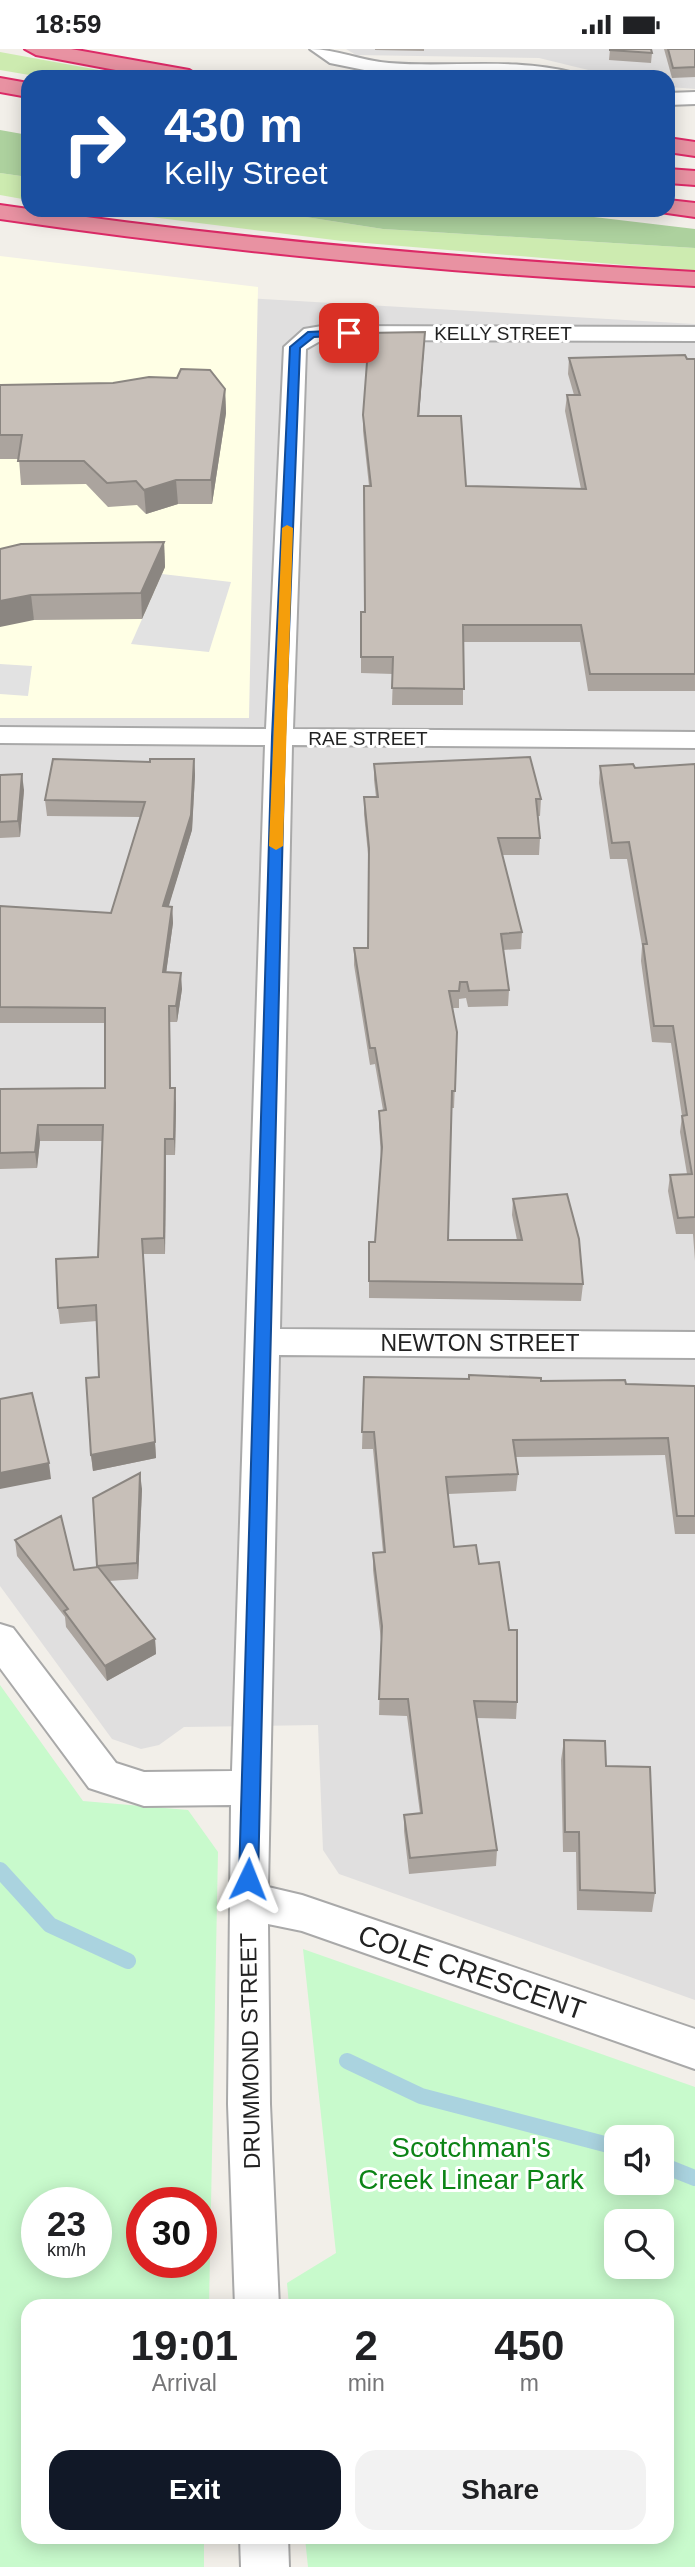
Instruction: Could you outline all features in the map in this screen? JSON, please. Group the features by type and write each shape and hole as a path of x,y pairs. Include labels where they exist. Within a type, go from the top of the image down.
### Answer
{"highway":[{"path":"36,49 151,70"},
{"path":"0,85 21,89"},
{"path":"675,146 695,149"},
{"path":"675,177 695,178"},
{"path":"675,208 695,210"},
{"path":"0,212 21,215"},
{"path":"34,217 134,232 321,252 695,279"}],"street":[{"path":"320,51 346,63 370,68 536,70"},
{"path":"675,99 695,98"},
{"name":"KELLY STREET","path":"312,334 695,334"},
{"name":"DRUMMOND STREET","path":"257,2299 249,2104 248,1901 279,737 295,347 312,334"},
{"name":"RAE STREET","path":"0,735 695,740"},
{"name":"NEWTON STREET","path":"264,1342 695,1345"},
{"path":"0,1639 103,1776 144,1789 251,1788"},
{"name":"COLE CRESCENT","path":"248,1901 302,1913 695,2049"},
{"path":"264,2544 265,2567"}],"shaded area":[{"path":"346,49 695,49 695,89 675,87 675,70 588,70 539,58 356,55"},
{"path":"0,256 258,287 249,718 0,718"},
{"path":"0,284 695,324 695,2000 339,1874 323,1850 318,1725 184,1727 159,1745 141,1749 112,1739 0,1586"},
{"path":"162,574 231,582 209,652 131,644"},
{"path":"0,664 32,666 28,696 0,694"}],"green space":[{"path":"0,52 99,70 21,70 21,74 0,70"},
{"path":"0,130 21,134 21,176 0,173"},
{"path":"0,173 21,176 21,199 0,195"},
{"path":"152,217 306,217 383,229 695,248 695,271 342,241"},
{"path":"306,217 594,217 695,229 695,248 383,229"},
{"path":"0,1685 83,1801 188,1810 218,1852 211,2187 126,2187 126,2278 210,2278 209,2299 21,2299 21,2544 204,2544 204,2567 0,2567"},
{"name":"Scotchman's Creek Linear Park","path":"303,1949 695,2087 695,2567 308,2567 306,2544 674,2544 674,2299 288,2299 287,2283 336,2253"}],"building":[{"path":"651,49 652,53 610,50"},
{"path":"668,49 695,49 695,67 673,68"},
{"path":"425,332 418,416 461,416 466,486 586,489 567,395 580,395 569,358 685,355 687,359 695,359 695,674 590,674 581,625 463,625 464,689 392,688 393,657 361,657 361,612 365,612 364,486 371,486 363,415 367,362 365,333"},
{"path":"181,369 210,370 225,389 211,480 176,480 144,490 136,481 107,483 84,461 18,461 22,435 0,435 0,385 113,383 149,377 177,378"},
{"path":"164,542 141,593 31,595 0,601 0,549 21,544"},
{"path":"530,757 541,799 536,799 540,838 498,838 522,932 501,934 509,990 469,991 467,982 460,982 459,991 449,991 457,1032 455,1091 452,1091 448,1240 522,1240 513,1199 567,1194 579,1239 583,1284 369,1281 369,1242 375,1242 382,1147 379,1111 386,1110 375,1048 370,1048 354,948 368,948 369,848 364,797 378,797 374,764"},
{"path":"53,759 150,762 150,759 194,759 191,815 163,906 172,907 163,972 181,973 176,1006 169,1006 170,1088 175,1088 174,1139 165,1139 164,1238 142,1239 155,1442 91,1455 86,1378 99,1377 96,1305 58,1308 56,1259 98,1257 103,1125 38,1125 35,1152 0,1153 0,1089 105,1088 105,1008 0,1007 0,906 111,913 145,802 45,800"},
{"path":"633,764 635,768 695,764 695,1217 678,1218 670,1175 692,1174 682,1116 687,1115 673,1026 654,1026 643,944 647,944 629,842 612,843 600,766"},
{"path":"22,774 18,821 0,822 0,775"},
{"path":"469,1375 541,1378 541,1381 625,1380 626,1384 695,1386 695,1516 677,1516 668,1438 513,1440 518,1474 446,1477 454,1547 476,1545 479,1564 499,1562 509,1630 517,1630 517,1702 474,1701 497,1850 410,1858 404,1815 422,1813 408,1699 379,1699 382,1626 373,1553 385,1552 374,1432 362,1432 364,1377 469,1379"},
{"path":"32,1393 49,1463 0,1473 0,1399"},
{"path":"140,1473 137,1563 97,1566 93,1498"},
{"path":"61,1516 74,1570 98,1567 155,1639 105,1666 64,1611 68,1609 15,1540"},
{"path":"564,1740 605,1741 606,1766 650,1767 655,1893 580,1890 579,1832 565,1832"}],"waterway":[{"path":"0,1870 50,1925 128,1961"},
{"path":"347,2061 421,2096 604,2144"},
{"path":"674,2170 695,2178"}],"slow traffic":[{"path":"276,846 287,528"}],"route":[{"path":"248,1879 279,737 295,347 312,334 349,333"}]}
